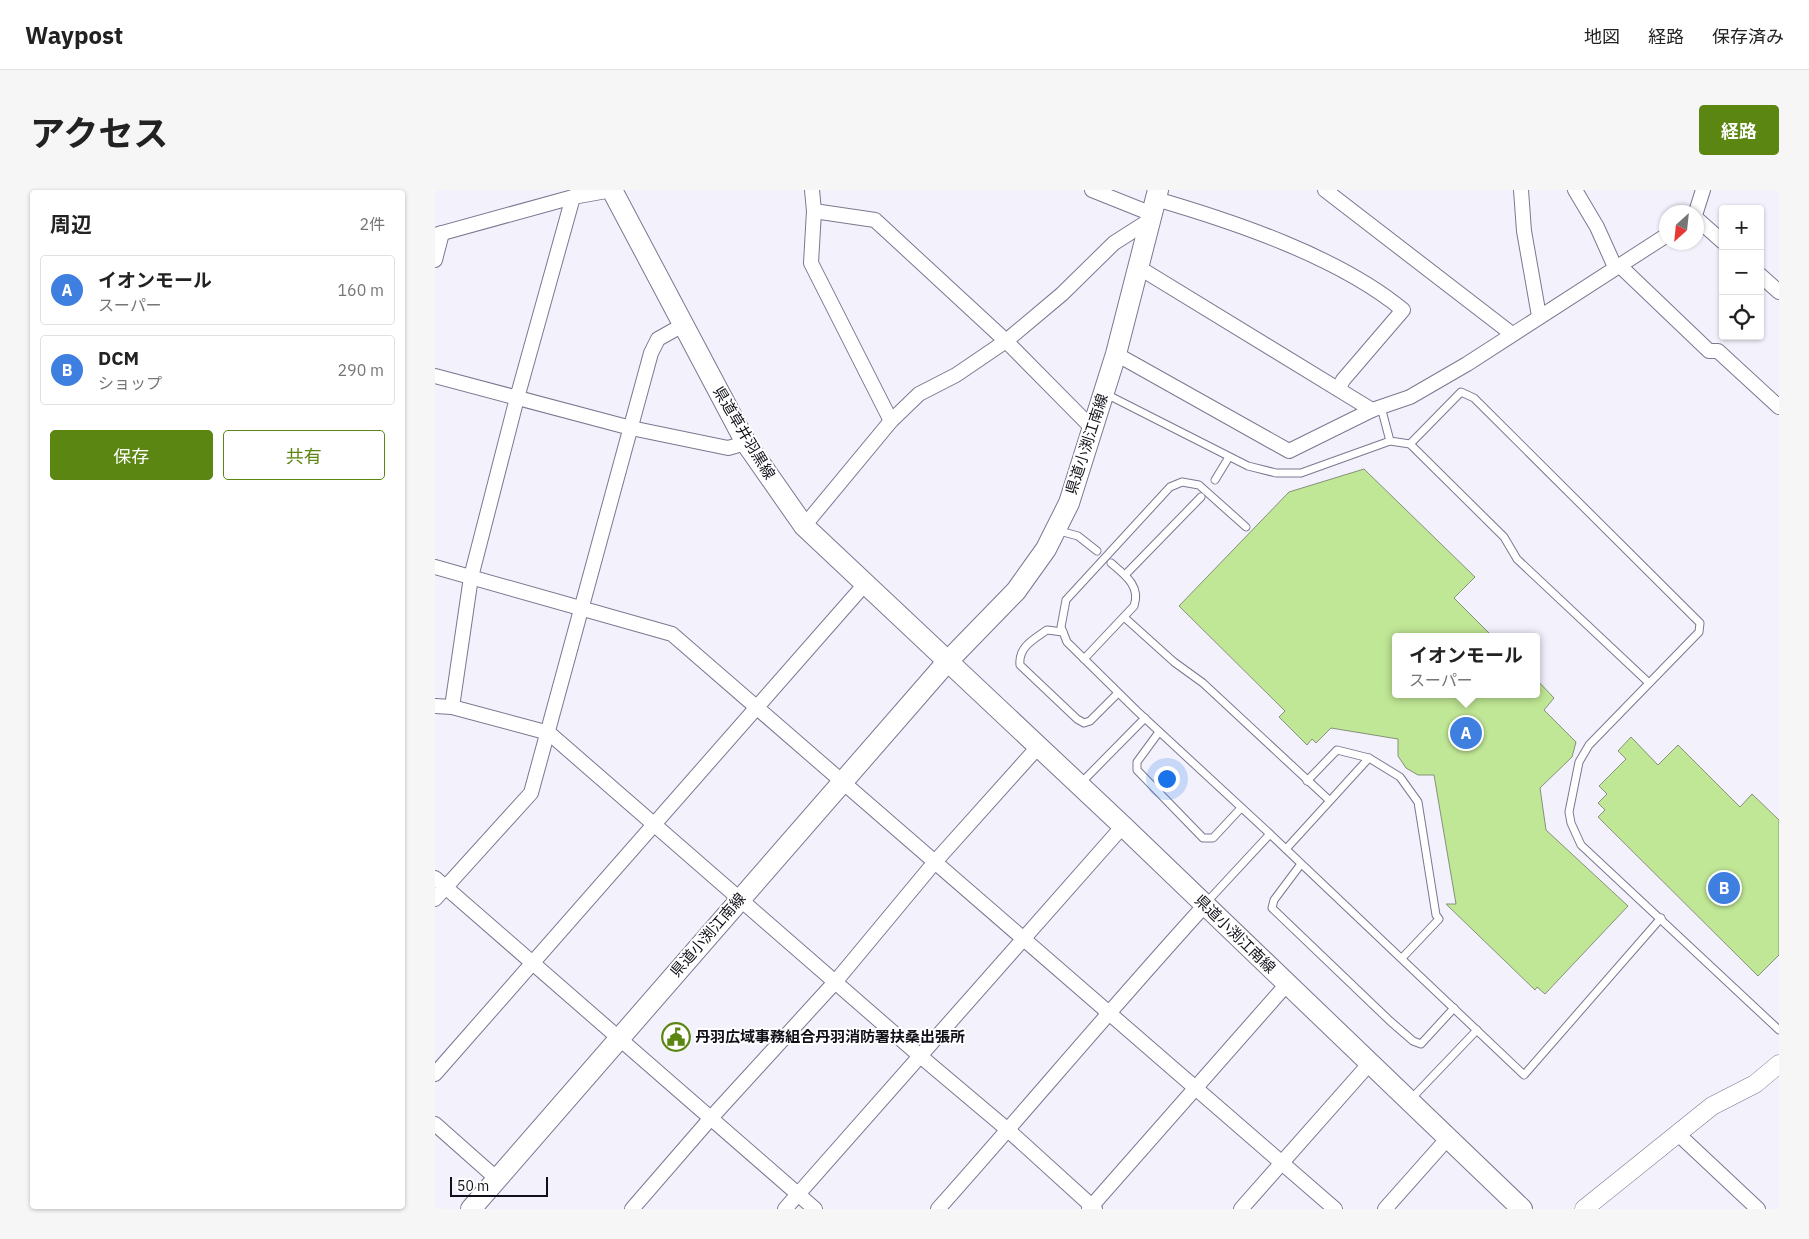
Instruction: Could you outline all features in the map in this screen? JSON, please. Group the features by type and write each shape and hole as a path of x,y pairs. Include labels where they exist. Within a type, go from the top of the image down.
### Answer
{"main road":[{"name":"県道草井羽黒線","path":"612,190 746,443 804,526 947,662"},
{"name":"県道小渕江南線","path":"471,1209 947,662 1016,591 1046,550 1069,503 1104,393 1116,354 1154,206"},
{"name":"県道小渕江南線","path":"947,662 1123,826 1522,1209"}],"street":[{"path":"435,260 438,234 573,197 612,190"},
{"path":"812,190 814,211 811,263 891,421"},
{"path":"1092,190 1154,206 1211,215 1321,260 1380,291 1403,310 1343,380 1339,388"},
{"path":"1325,190 1511,334"},
{"path":"1521,190 1524,231 1539,316"},
{"path":"1575,190 1617,266 1709,351 1718,351 1779,407"},
{"path":"1698,205 1703,190"},
{"path":"452,708 471,577 517,398 573,197"},
{"path":"804,526 891,421 919,394 955,375 1005,341 1062,294 1154,206"},
{"path":"814,211 875,220 1005,341 1093,428"},
{"path":"1704,225 1719,238"},
{"path":"1116,354 1289,451 1377,408 1411,397 1467,364 1659,240"},
{"path":"1138,267 1339,388 1377,408"},
{"path":"1764,279 1779,292"},
{"path":"435,899 440,882 531,793 651,354 658,338 683,325"},
{"path":"435,376 631,428 728,448 746,443"},
{"path":"435,568 582,607 672,634 1335,1209"},
{"path":"435,1074 865,584"},
{"path":"435,706 452,708 549,732 836,981 919,1056 1008,1130 1092,1208 1287,984"},
{"path":"632,1209 710,1118 836,981 934,863 1038,747"},
{"path":"785,1209 1123,826"},
{"path":"440,882 815,1209"},
{"path":"938,1209 1008,1130 1107,1012 1205,905"},
{"path":"1241,1209 1370,1064"},
{"path":"1584,1209 1712,1106 1755,1084 1779,1064"},
{"path":"435,1124 496,1178"},
{"path":"1678,1134 1758,1209"},
{"path":"1385,1209 1448,1138"}],"lane":[{"path":"1410,444 1461,392 1474,398 1700,623 1699,632 1589,745 1579,762 1569,812 1571,823 1581,845 1779,1030"},
{"path":"1104,393 1248,466 1276,473 1301,472 1390,441 1410,444 1504,537 1517,559 1649,683"},
{"path":"1377,408 1390,441"},
{"path":"1215,480 1229,457"},
{"path":"1246,527 1199,485 1182,482 1170,487 1066,600 1061,627 1067,642 1159,732 1402,958 1524,1075 1661,918"},
{"path":"1125,575 1201,497"},
{"path":"1056,530 1078,536 1097,551"},
{"path":"1084,659 1134,606 1137,598 1135,587 1111,563"},
{"path":"1124,617 1174,662 1203,683 1329,800"},
{"path":"1063,632 1047,630 1024,646 1019,657 1020,664 1077,720 1084,723 1090,721 1118,692"},
{"path":"1079,785 1145,718"},
{"path":"1159,732 1137,762 1137,770 1203,838 1213,838 1241,808"},
{"path":"1307,780 1337,750 1369,758 1400,777 1418,802 1436,915 1439,919 1402,958"},
{"path":"1286,849 1369,758"},
{"path":"1205,905 1270,834"},
{"path":"1301,864 1274,900 1272,908 1390,1021 1413,1041 1421,1044 1454,1008"},
{"path":"1409,1101 1477,1030"}],"building":[{"path":"1364,469 1475,577 1454,598 1489,633 1392,633 1392,698 1540,698 1540,683 1554,698 1544,710 1576,742 1572,757 1540,788 1546,830 1628,906 1545,994 1537,987 1535,990 1446,904 1456,904 1434,775 1418,775 1406,768 1398,756 1398,739 1331,728 1316,743 1312,739 1307,745 1279,717 1285,711 1179,606 1289,492"},
{"path":"1631,737 1658,765 1678,745 1740,807 1752,794 1779,820 1779,955 1758,976 1598,817 1605,810 1598,803 1607,794 1599,786 1626,759 1618,751"}],"place":[{"name":"イオンモール","path":"1466,733"},
{"name":"DCM","path":"1724,888"},
{"name":"丹羽広域事務組合丹羽消防署扶桑出張所","path":"676,1037"}]}
